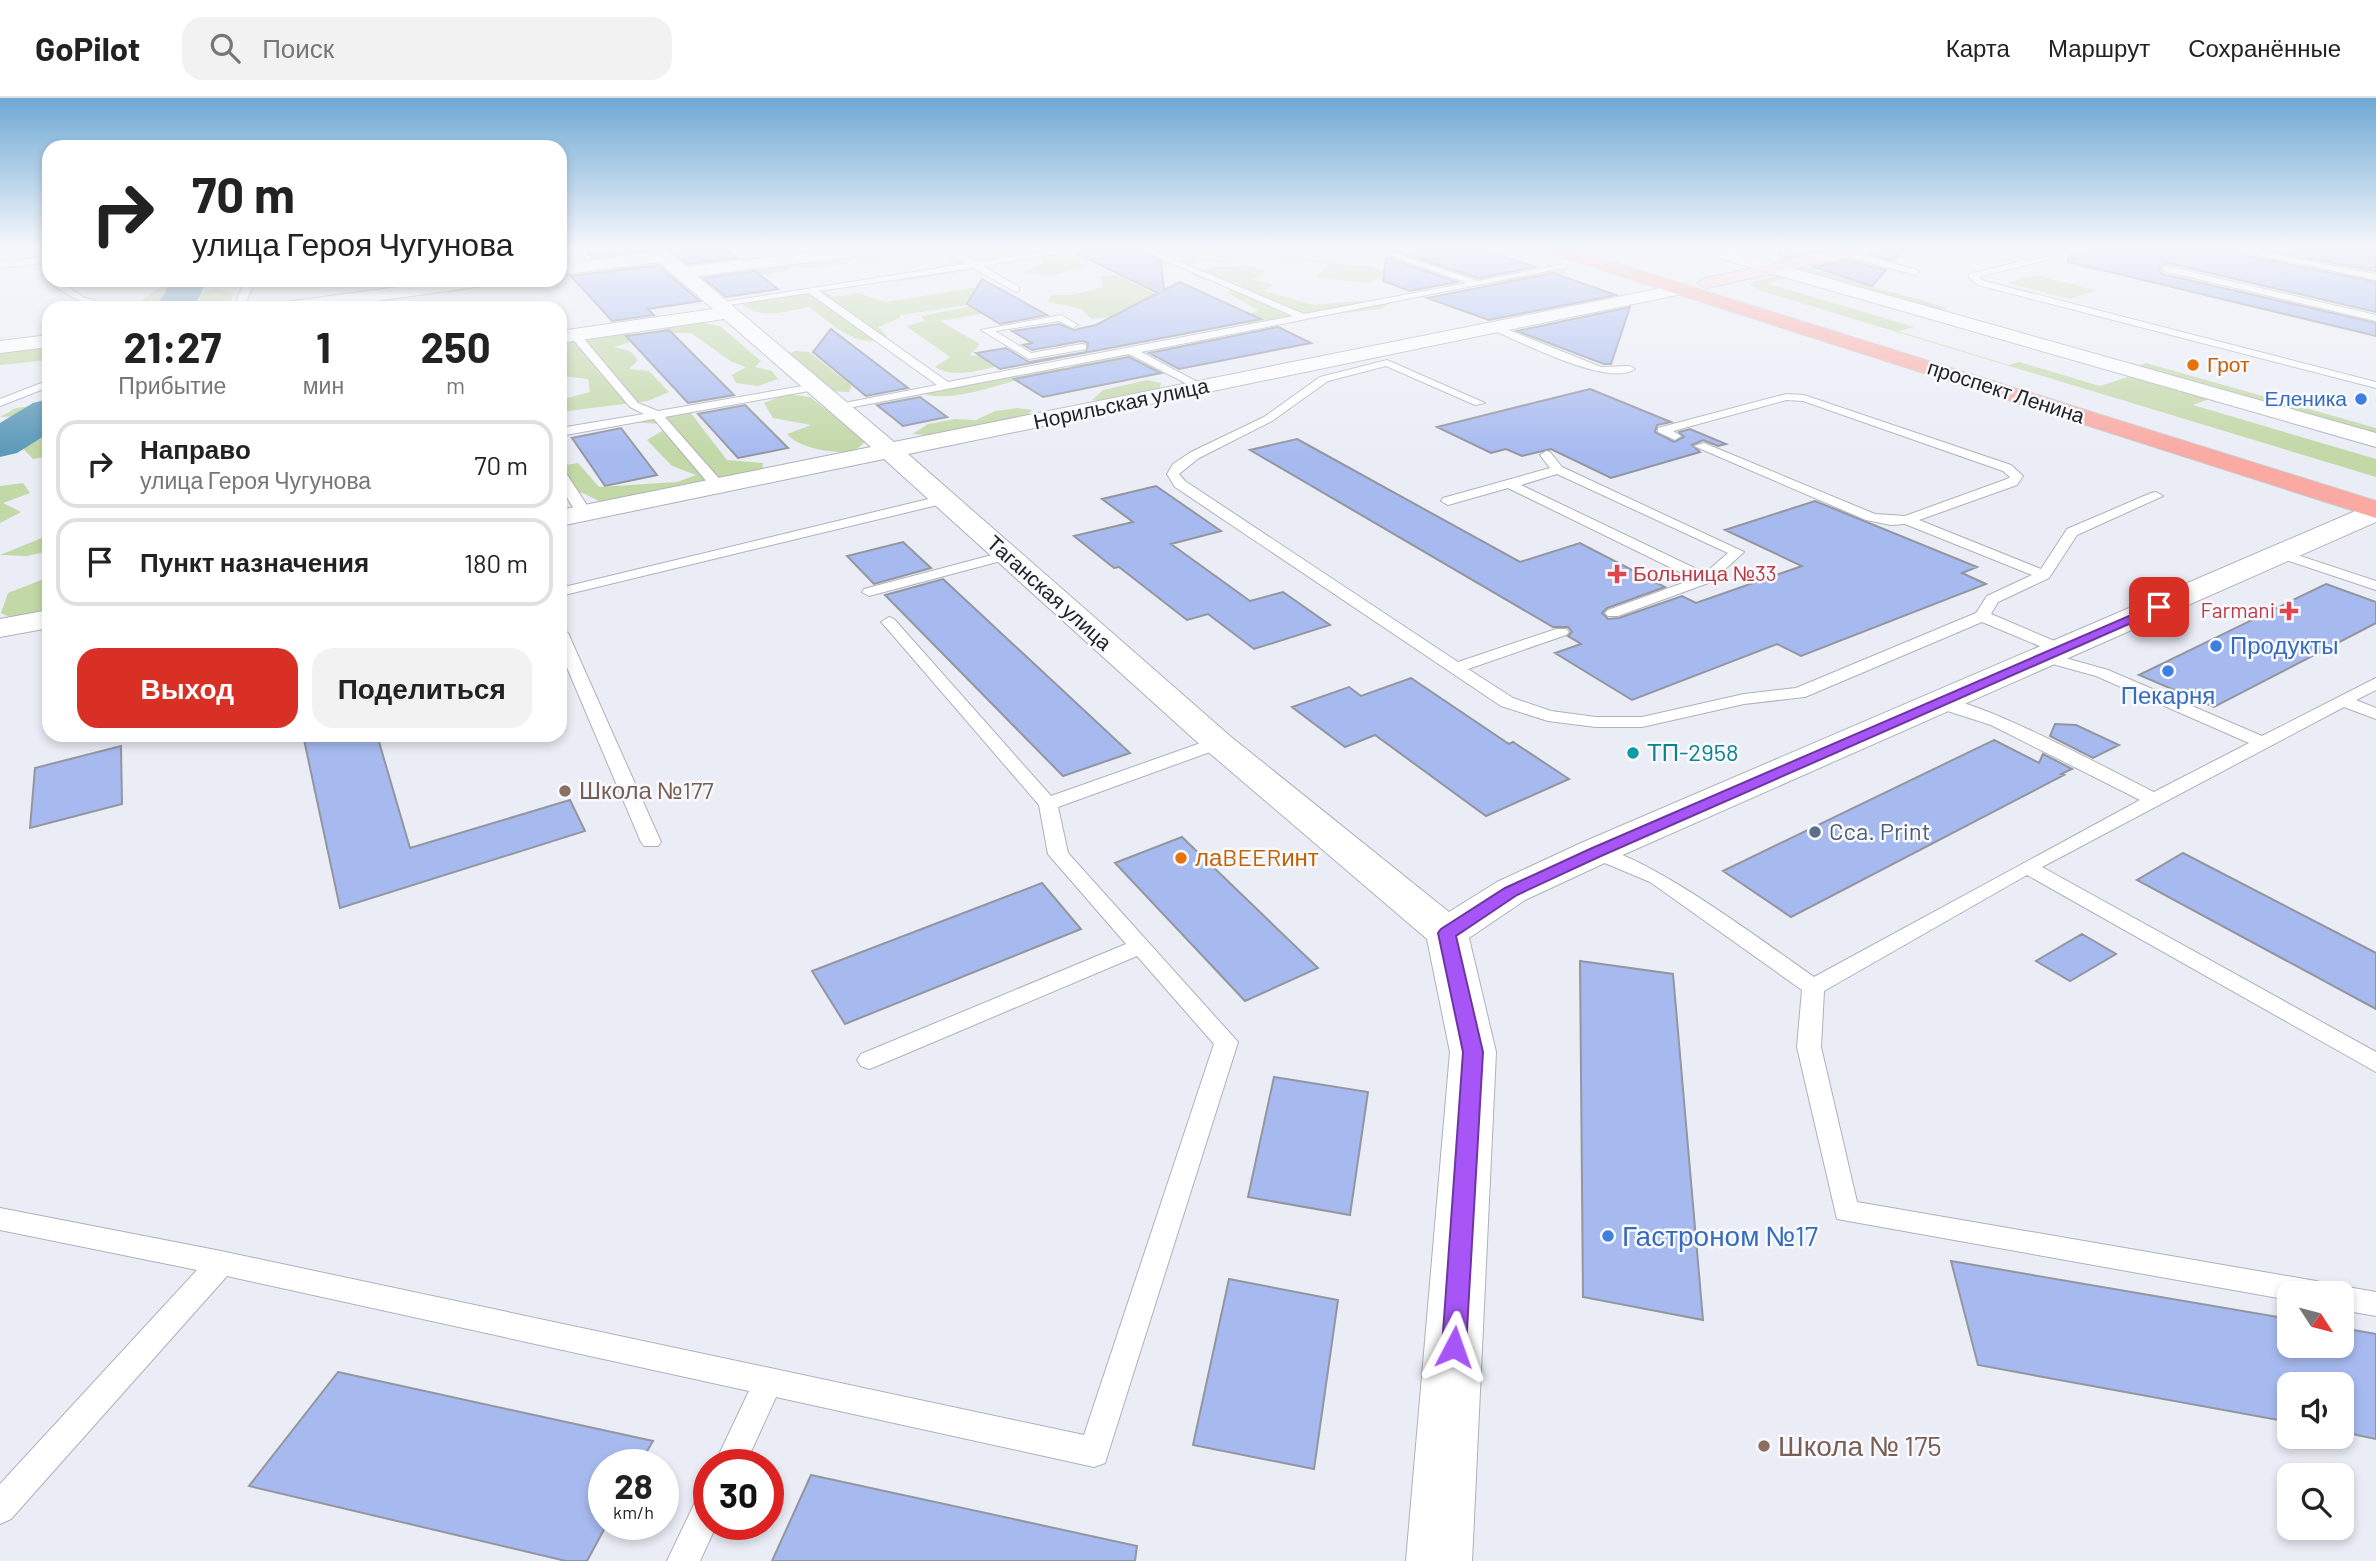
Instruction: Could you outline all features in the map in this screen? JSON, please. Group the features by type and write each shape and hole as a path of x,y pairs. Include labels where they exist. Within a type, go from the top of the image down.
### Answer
{"main road":[{"name":"проспект Ленина","path":"1770,317 2376,511"},
{"name":"проспект Ленина","path":"1816,317 2376,491"}],"street":[{"path":"568,336 670,317"},
{"name":"Таганская улица","path":"732,317 891,452 1218,743 1447,933"},
{"name":"Норильская улица","path":"567,517 1541,317"},
{"path":"1946,317 2376,440"},
{"path":"0,347 42,342"},
{"path":"1439,1561 1473,1052 1447,933 1511,891 1595,852 2376,511"},
{"path":"0,628 42,620"}],"lane":[{"path":"849,317 946,386"},
{"path":"838,407 1301,317"},
{"path":"2114,317 2376,385"},
{"path":"1073,325 1061,318 986,330 1028,356 1089,345"},
{"path":"1493,327 1600,370 1630,369"},
{"path":"568,336 634,405 657,415 718,486"},
{"path":"1136,337 1119,340 1130,351 1201,388"},
{"path":"1479,403 1387,363 1324,379 1268,419 1195,455 1177,467 1174,474 1180,484 1507,702 1548,716 1596,722 1642,722 1744,699 1799,693 1982,616 1992,599 2044,575 2072,532 2156,496"},
{"path":"0,403 42,386"},
{"path":"567,431 814,387"},
{"path":"1675,436 1662,430 1786,397 1804,398 2007,468 2017,476 2012,482 1908,520 1891,521 1871,517 1700,446"},
{"path":"1546,455 1558,470 1737,552 1706,579 1613,613"},
{"path":"1448,501 1558,470"},
{"path":"567,484 585,513"},
{"path":"1509,484 1706,579"},
{"path":"567,590 944,499"},
{"path":"1908,520 2044,575"},
{"path":"2282,554 2376,586"},
{"path":"869,592 1007,555"},
{"path":"1982,616 2052,653 2261,742"},
{"path":"0,1219 221,1263 1094,1452 1226,1042 1058,854 1048,804 889,622"},
{"path":"1455,668 1561,632"},
{"path":"567,649 650,842"},
{"path":"1814,988 2027,867 2376,683"},
{"path":"2344,701 2376,714"},
{"path":"1938,702 1997,721 2153,799"},
{"path":"1048,804 1218,743"},
{"path":"1595,852 1657,878 1814,988"},
{"path":"2027,867 2376,1063"},
{"path":"869,1060 1140,946"},
{"path":"1814,988 1809,1048 1846,1210 2277,1286"},
{"path":"0,1508 221,1263"},
{"path":"2354,1300 2376,1304"},
{"path":"737,1449 768,1382"},
{"path":"683,1561 693,1540"}],"green space":[{"path":"822,317 900,317 878,327 887,336 877,340 856,339"},
{"path":"922,317 963,317 940,321 980,344 970,355 994,358 999,366 959,373 935,367 950,357 906,326 925,321"},
{"path":"1243,317 1311,317 1267,328 1236,321"},
{"path":"1848,317 1881,317 1914,327 1898,331 2009,365 2019,362 2100,386 2134,375 2215,397 2193,405 2376,459 2376,477"},
{"path":"697,322 720,326 761,361 755,367 772,371 778,379 758,386 736,383 732,375 746,367 732,362 691,333 666,333 666,327"},
{"path":"647,333 651,336 614,347 630,351 638,360 629,369 649,371 669,392 648,401 567,411 567,398 590,392 588,379 567,377 567,340"},
{"path":"42,343 42,361 0,365 0,350"},
{"path":"795,351 809,352 852,386 849,392 827,391 784,356"},
{"path":"1117,351 1133,355 1123,363 1039,376 964,394 926,395 938,385 990,374 1022,376 1040,370 1069,368 1088,356"},
{"path":"2146,363 2376,428 2376,436 2135,367"},
{"path":"1147,380 1161,383 1158,394 1117,403 1092,400 1103,390"},
{"path":"787,394 810,397 866,441 853,450 835,452 816,449 792,439 787,434 811,425 773,418 764,403"},
{"path":"42,405 42,457 33,459 15,440 38,416 0,417 16,408"},
{"path":"1017,408 1033,410 1009,423 982,423 957,434 913,434 928,424 955,419 976,420 995,411"},
{"path":"690,412 727,460 763,463 762,474 607,505 583,493 567,491 567,465 578,463 599,487 677,482 696,475 672,466 647,440 672,425 634,422"},
{"path":"23,483 30,493 3,503 21,512 0,523 0,486"},
{"path":"42,538 42,553 27,556 0,555"},
{"path":"42,580 42,617 20,622 1,613 8,593"}],"building":[{"path":"609,317 638,317 612,321"},
{"path":"989,317 1035,317 1000,324"},
{"path":"1111,317 1261,319 1000,369 976,353 1006,348 1029,362 1086,352 1088,343 1082,341 1032,350 1023,345 1032,343 1012,331 1059,324 1074,330 1096,325"},
{"path":"1582,317 1627,317 1611,364 1604,364 1517,331"},
{"path":"2298,317 2351,317 2376,323 2376,336"},
{"path":"1278,327 1311,343 1179,369 1149,353"},
{"path":"831,329 908,388 866,396 813,352"},
{"path":"669,330 734,395 688,403 626,336"},
{"path":"1129,357 1161,373 1043,397 1014,379"},
{"path":"1590,389 1671,422 1657,425 1655,432 1674,442 1684,437 1679,432 1690,429 1726,444 1718,446 1703,440 1692,445 1700,452 1611,478 1551,449 1522,456 1506,449 1491,453 1437,427"},
{"path":"920,397 947,417 903,426 877,405"},
{"path":"745,405 788,448 738,458 698,414"},
{"path":"621,428 657,475 605,486 572,438"},
{"path":"1297,439 1520,562 1580,543 1665,587 1607,608 1602,613 1608,619 1619,618 1682,596 1696,603 1802,566 1725,530 1815,501 1977,567 1962,573 1986,584 1801,656 1777,644 1632,700 1555,653 1581,644 1568,636 1572,632 1568,627 1553,627 1250,450"},
{"path":"1156,486 1221,531 1171,544 1250,601 1283,592 1330,625 1254,649 1208,614 1187,620 1074,536 1133,522 1102,499"},
{"path":"903,542 931,568 874,584 847,556"},
{"path":"943,579 1130,753 1063,776 885,595"},
{"path":"2326,584 2376,602 2376,623 2214,707 2139,675"},
{"path":"1411,678 1509,744 1513,742 1569,779 1486,816 1375,735 1345,747 1292,707 1349,687 1361,696"},
{"path":"2055,724 2076,725 2119,745 2093,758 2050,736"},
{"path":"1994,740 2039,763 2043,754 2072,769 1791,917 1723,871"},
{"path":"304,742 379,742 410,848 570,800 585,831 340,908"},
{"path":"121,746 122,804 30,828 35,768"},
{"path":"1182,837 1318,968 1245,1001 1115,863"},
{"path":"2183,853 2376,953 2376,1009 2137,880"},
{"path":"1042,883 1081,929 845,1024 812,971"},
{"path":"2082,934 2116,954 2070,981 2036,961"},
{"path":"1580,961 1673,974 1703,1320 1583,1297"},
{"path":"1274,1077 1368,1092 1350,1215 1248,1197"},
{"path":"1951,1261 2277,1317 2277,1358 2354,1358 2354,1330 2376,1334 2376,1439 2354,1434 2354,1372 2277,1372 2277,1420 1978,1365"},
{"path":"1229,1279 1338,1300 1314,1469 1193,1445"},
{"path":"338,1372 653,1441 648,1449 588,1449 588,1540 598,1540 587,1561 566,1561 249,1486"},
{"path":"811,1475 1137,1546 1135,1561 772,1561 782,1540 784,1540"}],"waterway":[{"path":"0,443 42,417"}],"place":[{"name":"Грот","path":"2193,365"},
{"name":"Еленика","path":"2361,399"},
{"name":"Больница №33","path":"1617,574"},
{"name":"Farmani","path":"2289,611"},
{"name":"Продукты","path":"2216,646"},
{"name":"Пекарня","path":"2168,671"},
{"name":"ТП-2958","path":"1633,753"},
{"name":"Школа №177","path":"565,791"},
{"name":"Cca. Print","path":"1815,832"},
{"name":"лаBEERинт","path":"1181,858"},
{"name":"Гастроном №17","path":"1608,1236"},
{"name":"Школа № 175","path":"1764,1446"}],"route":[{"path":"1454,1347 1473,1052 1447,933 1511,891 1595,852 2159,607"}]}
